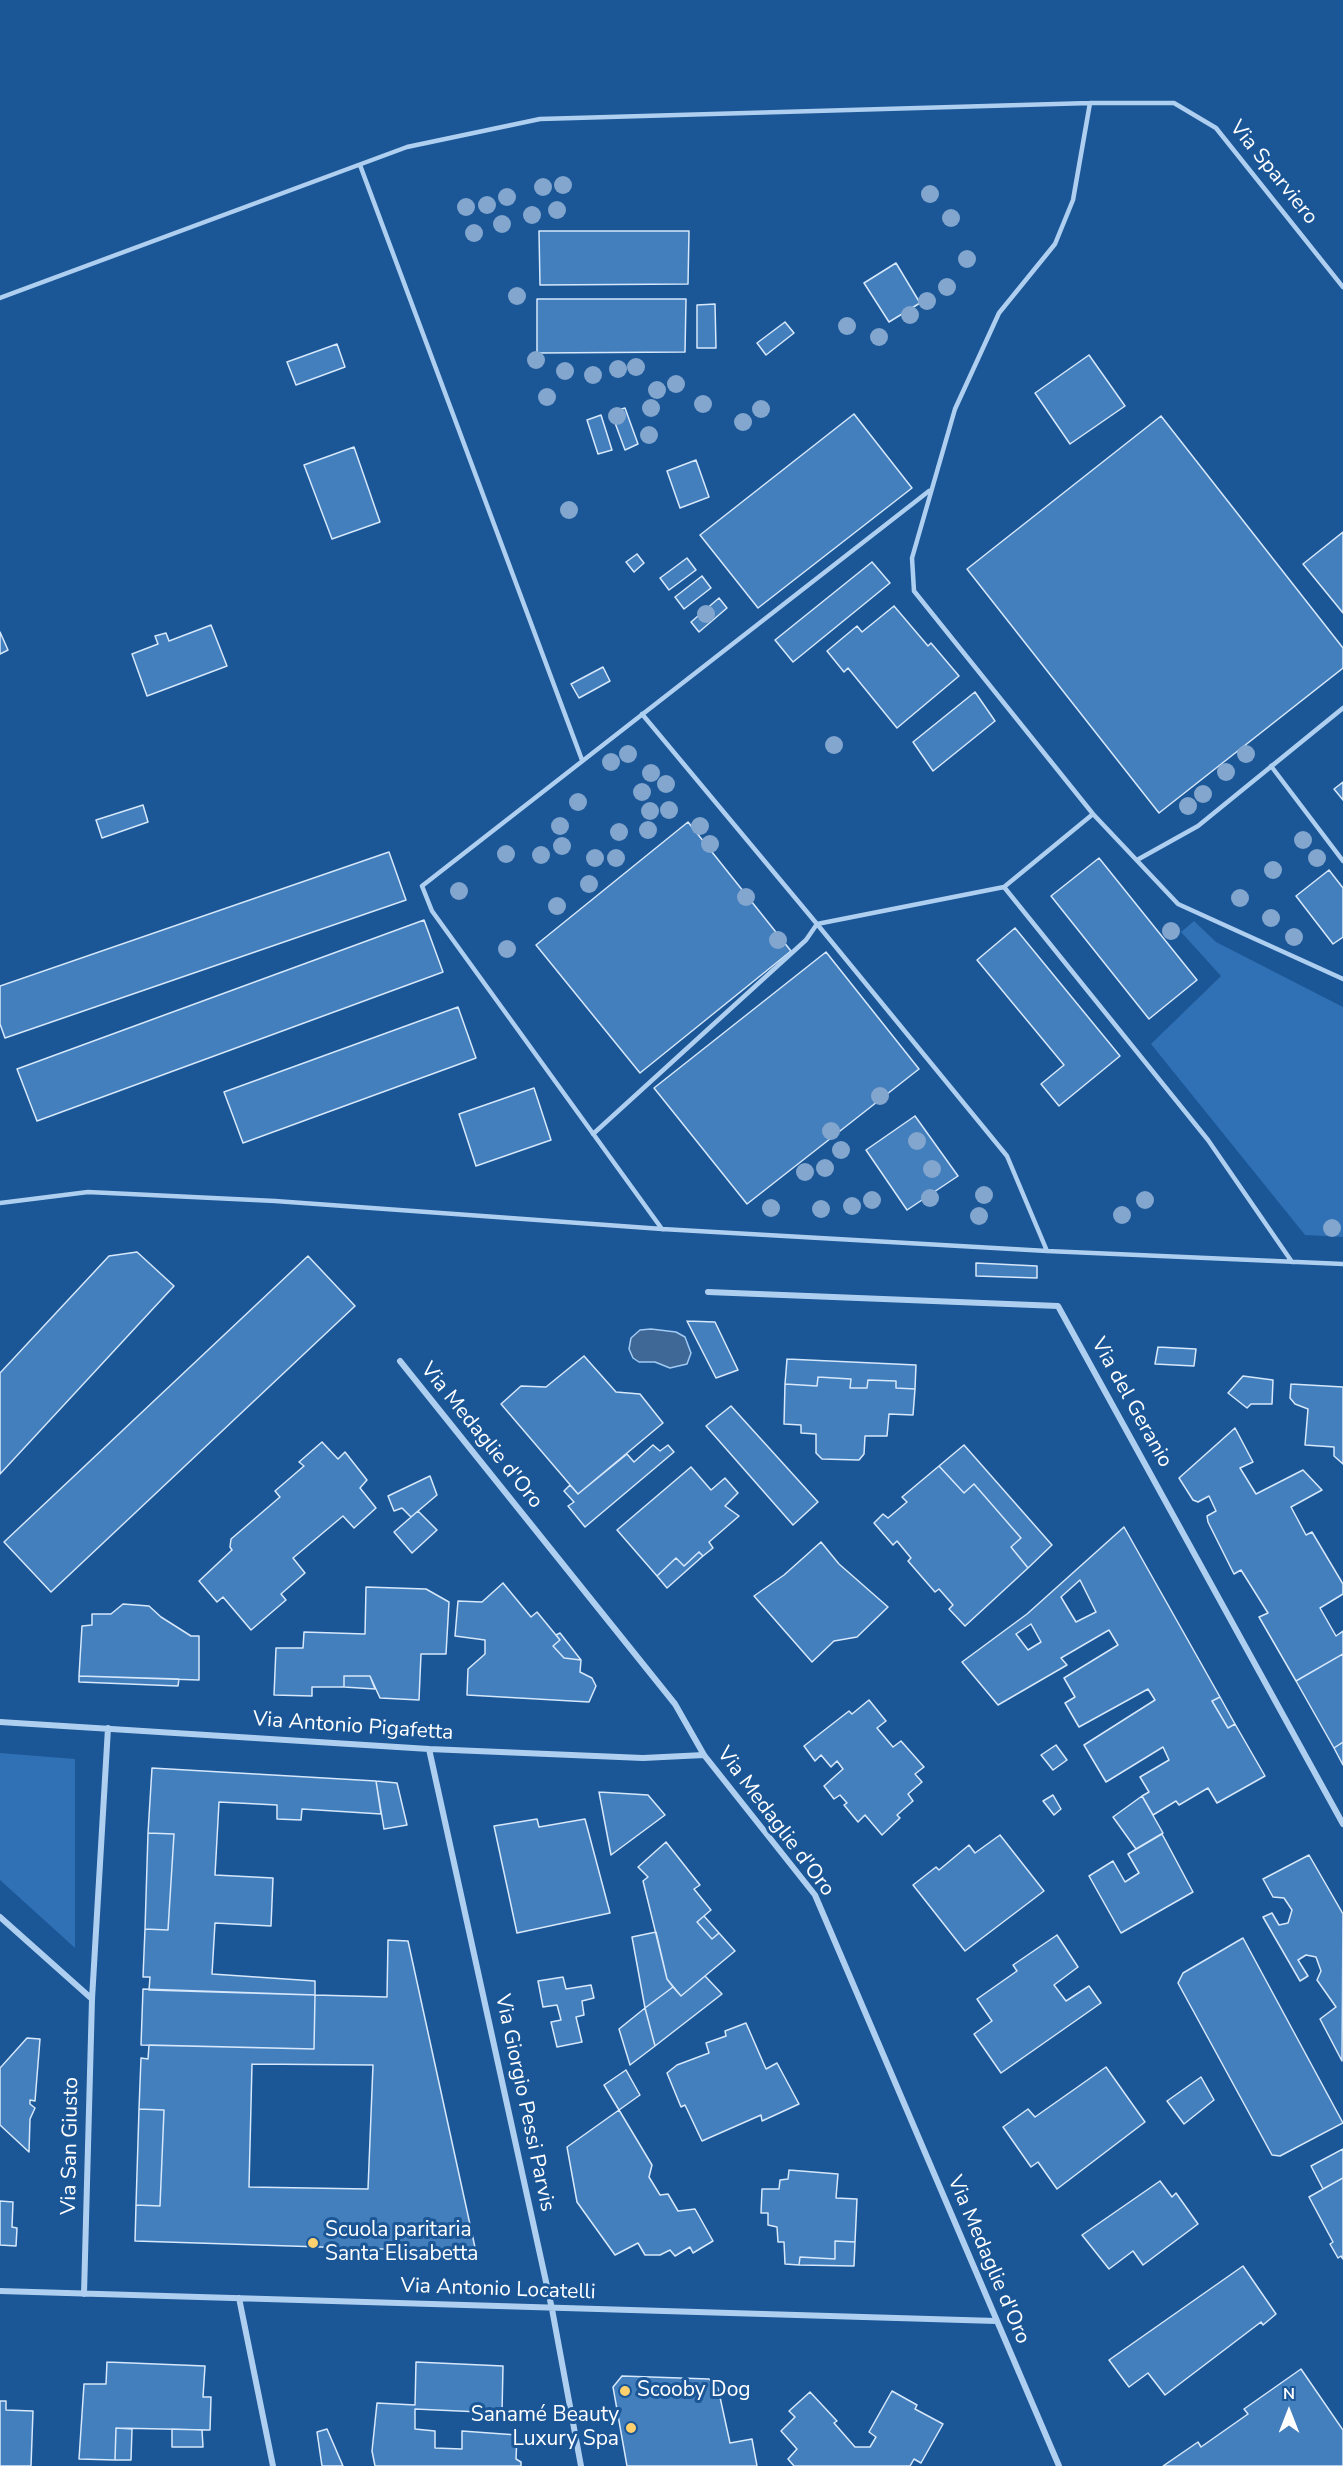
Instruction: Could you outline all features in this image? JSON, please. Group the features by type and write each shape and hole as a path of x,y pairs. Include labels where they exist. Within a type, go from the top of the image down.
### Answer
{"street":[{"name":"Via del Geranio","path":"708,1292 1058,1306 1343,1824"},
{"name":"Via Medaglie d'Oro","path":"400,1361 675,1704 704,1755 815,1895 1059,2466"},
{"name":"Via Antonio Pigafetta","path":"0,1722 429,1749 643,1758 704,1755"},
{"name":"Via San Giusto","path":"84,2294 92,1999 108,1728"},
{"name":"Via Giorgio Pessi Parvis","path":"429,1749 552,2309 581,2466"},
{"path":"0,1917 92,1999"},
{"name":"Via Antonio Locatelli","path":"0,2291 996,2321"},
{"path":"239,2298 273,2466"}],"lane":[{"name":"Via Sparviero","path":"0,298 407,147 540,118 1090,103 1174,103 1216,128 1343,287"},
{"path":"1090,103 1073,200 1054,244 999,313 955,409 912,558 914,591 1093,814 1178,904 1343,979"},
{"path":"360,165 582,760"},
{"path":"662,1229 432,911 422,886 930,490"},
{"path":"1137,860 1198,826 1343,708"},
{"path":"642,714 818,924 1007,1156 1047,1251"},
{"path":"1271,766 1343,861"},
{"path":"593,1134 806,940 818,924 1004,887 1093,814"},
{"path":"1004,887 1208,1140 1292,1262"},
{"path":"0,1203 100,1193 275,1201 662,1229 1047,1251 1343,1264"}],"shaded area":[{"path":"1194,921 1216,942 1343,1007 1343,1237 1305,1235 1151,1044 1221,976 1181,932"},
{"path":"640,1330 676,1332 685,1337 691,1353 687,1364 670,1368 655,1362 639,1362 633,1358 629,1349 631,1338"},
{"path":"0,1753 75,1759 75,1948 0,1880"}],"building":[{"path":"539,231 689,231 688,284 540,285"},
{"path":"896,263 920,303 889,322 864,283"},
{"path":"537,299 686,299 685,352 537,353"},
{"path":"715,304 716,348 697,348 697,305"},
{"path":"785,322 794,333 766,355 757,343"},
{"path":"337,344 345,367 296,385 287,362"},
{"path":"1089,355 1125,406 1070,444 1035,393"},
{"path":"625,408 638,444 625,450 611,412"},
{"path":"854,414 912,488 758,608 700,535"},
{"path":"601,415 612,450 598,454 587,420"},
{"path":"1161,416 1343,648 1343,668 1159,813 967,569"},
{"path":"354,447 380,522 332,539 304,465"},
{"path":"696,460 709,497 680,508 667,471"},
{"path":"1343,532 1343,613 1303,564"},
{"path":"637,554 644,563 634,572 626,562"},
{"path":"687,558 696,570 669,590 660,578"},
{"path":"872,562 890,583 793,662 775,640"},
{"path":"702,576 711,588 684,609 675,597"},
{"path":"719,598 727,608 699,632 691,622"},
{"path":"894,606 928,646 931,643 959,676 897,728 848,668 844,672 827,651 857,626 862,632"},
{"path":"211,625 227,666 147,696 132,654 158,644 155,636 166,633 169,641"},
{"path":"0,632 8,650 0,654"},
{"path":"603,667 610,681 579,698 571,684"},
{"path":"975,692 995,721 933,771 913,742"},
{"path":"1343,782 1343,800 1334,789"},
{"path":"143,805 148,822 102,838 96,820"},
{"path":"688,822 791,951 640,1073 536,945"},
{"path":"389,852 406,900 5,1038 0,1024 0,986"},
{"path":"1099,858 1197,980 1149,1019 1051,896"},
{"path":"1329,870 1343,888 1343,937 1333,944 1296,896"},
{"path":"424,920 443,972 37,1121 17,1069"},
{"path":"1015,928 1120,1056 1059,1106 1041,1084 1064,1065 977,960"},
{"path":"826,952 919,1069 747,1204 654,1088"},
{"path":"458,1007 476,1058 243,1143 224,1092"},
{"path":"534,1088 551,1140 476,1166 459,1114"},
{"path":"915,1116 958,1176 907,1210 866,1150"},
{"path":"137,1252 174,1286 0,1474 0,1373 109,1256"},
{"path":"308,1256 355,1306 51,1592 4,1542"},
{"path":"976,1263 1037,1266 1037,1278 976,1276"},
{"path":"687,1321 715,1322 738,1370 716,1378"},
{"path":"1158,1347 1196,1349 1194,1366 1155,1364"},
{"path":"584,1356 616,1392 640,1394 663,1423 578,1494 501,1404 521,1386 546,1387"},
{"path":"787,1359 916,1365 915,1389 896,1388 896,1381 868,1380 867,1388 850,1388 851,1379 818,1377 817,1386 785,1384"},
{"path":"1243,1376 1273,1380 1272,1404 1251,1404 1247,1408 1228,1393"},
{"path":"818,1377 851,1379 850,1388 867,1388 868,1380 896,1381 896,1388 915,1389 913,1415 889,1414 887,1436 865,1436 864,1454 859,1460 822,1459 816,1453 816,1434 801,1433 801,1425 784,1424 785,1384 817,1386"},
{"path":"1291,1384 1343,1387 1343,1464 1334,1456 1334,1447 1305,1445 1308,1409 1295,1404 1290,1398"},
{"path":"731,1406 818,1502 793,1525 706,1426"},
{"path":"1235,1428 1253,1462 1240,1468 1256,1494 1303,1470 1322,1490 1291,1507 1306,1535 1312,1532 1343,1584 1343,1594 1320,1608 1336,1636 1343,1631 1343,1654 1296,1681 1259,1617 1268,1613 1241,1570 1234,1574 1208,1522 1207,1516 1216,1511 1209,1496 1198,1502 1193,1500 1179,1478"},
{"path":"322,1442 338,1459 345,1452 367,1480 360,1488 376,1508 354,1528 343,1516 293,1558 305,1573 281,1594 286,1600 251,1630 223,1597 217,1602 199,1581 232,1550 231,1539 280,1497 275,1491 304,1466 299,1462"},
{"path":"653,1445 660,1451 668,1445 674,1452 585,1527 568,1506 574,1502 564,1491 570,1485 578,1494 627,1454 634,1462"},
{"path":"964,1445 1052,1545 1028,1568 1011,1547 1021,1538 974,1484 964,1493 939,1466"},
{"path":"939,1466 964,1493 974,1484 1021,1538 1011,1547 1028,1568 965,1626 949,1609 953,1605 939,1589 935,1592 908,1561 911,1558 897,1541 893,1545 874,1523 883,1514 888,1518 907,1502 902,1497"},
{"path":"691,1467 711,1490 725,1478 738,1493 725,1506 739,1516 709,1542 713,1548 703,1556 699,1552 684,1566 676,1558 657,1576 617,1530"},
{"path":"430,1476 437,1495 411,1517 402,1508 394,1511 388,1496"},
{"path":"418,1511 437,1530 412,1553 394,1532"},
{"path":"1124,1527 1220,1697 1212,1701 1228,1728 1235,1724 1265,1776 1217,1803 1208,1788 1179,1805 1176,1801 1153,1815 1142,1796 1149,1792 1140,1777 1169,1760 1163,1747 1106,1782 1084,1745 1155,1700 1148,1689 1079,1727 1065,1703 1075,1697 1064,1678 1118,1645 1109,1630 1061,1658 1067,1665 998,1705 962,1662 1027,1614","holes":["1080,1580 1096,1612 1076,1622 1061,1597","1031,1624 1041,1642 1028,1650 1016,1634"]},
{"path":"821,1542 839,1564 888,1607 857,1637 834,1641 812,1662 754,1596 784,1575"},
{"path":"699,1552 703,1556 667,1588 657,1576 676,1558 684,1566"},
{"path":"503,1583 531,1617 537,1612 560,1640 553,1646 564,1658 581,1660 580,1672 592,1678 596,1686 589,1702 467,1695 468,1669 485,1654 485,1640 455,1636 458,1601 482,1602"},
{"path":"366,1587 426,1589 449,1602 446,1654 421,1654 419,1700 380,1698 370,1676 344,1676 344,1687 312,1687 312,1696 274,1695 276,1648 303,1648 304,1632 365,1634"},
{"path":"123,1604 149,1606 161,1617 191,1636 199,1636 199,1680 79,1676 82,1626 92,1625 92,1614 111,1614"},
{"path":"560,1633 581,1660 564,1658 553,1646 560,1640 556,1635"},
{"path":"1343,1654 1343,1742 1334,1748 1296,1681"},
{"path":"79,1676 179,1679 178,1686 79,1682"},
{"path":"344,1676 370,1676 375,1689 344,1687"},
{"path":"1220,1697 1235,1724 1228,1728 1212,1701"},
{"path":"869,1700 886,1721 877,1728 893,1747 901,1741 924,1767 915,1774 922,1782 908,1794 913,1801 897,1815 900,1818 882,1835 865,1815 858,1822 844,1805 847,1803 840,1795 834,1799 824,1786 843,1769 837,1761 831,1767 821,1755 815,1761 804,1746 849,1711 852,1714"},
{"path":"1343,1742 1343,1765 1334,1748"},
{"path":"1056,1745 1067,1760 1053,1770 1041,1755"},
{"path":"152,1768 376,1781 381,1814 302,1809 301,1820 277,1819 277,1805 219,1802 215,1875 273,1878 271,1926 215,1923 212,1974 315,1981 315,1995 149,1990 150,1977 143,1977 145,1929 168,1930 174,1834 148,1833"},
{"path":"376,1781 397,1783 407,1825 384,1829"},
{"path":"599,1792 648,1795 665,1815 611,1855"},
{"path":"1053,1795 1061,1809 1054,1815 1043,1801"},
{"path":"1142,1796 1163,1833 1136,1849 1113,1817"},
{"path":"537,1819 539,1827 585,1819 610,1913 517,1933 494,1826"},
{"path":"148,1833 174,1834 168,1930 145,1929"},
{"path":"1162,1834 1193,1892 1121,1933 1089,1876 1113,1861 1125,1882 1139,1873 1128,1854"},
{"path":"1000,1835 1044,1891 965,1951 913,1885 936,1867 939,1870 969,1845 975,1853"},
{"path":"666,1842 700,1885 694,1889 711,1910 697,1922 712,1939 719,1933 735,1951 681,1996 667,1979 643,1881 648,1877 638,1867"},
{"path":"1309,1855 1343,1914 1342,2061 1320,2019 1336,2007 1317,1980 1321,1971 1316,1957 1306,1955 1298,1960 1308,1976 1300,1981 1263,1917 1272,1913 1279,1925 1288,1923 1292,1910 1284,1898 1273,1897 1263,1879"},
{"path":"704,1916 719,1933 712,1939 697,1922"},
{"path":"656,1932 667,1979 673,1987 645,2008 632,1937"},
{"path":"1057,1935 1078,1967 1054,1985 1066,2001 1089,1986 1101,2003 1001,2073 974,2034 992,2021 977,1999 1017,1971 1013,1965"},
{"path":"1243,1938 1343,2123 1280,2156 1272,2155 1178,1983 1183,1973"},
{"path":"388,1940 408,1941 476,2252 135,2241 136,2205 160,2206 164,2110 139,2109 141,2058 148,2059 149,2045 314,2049 315,1995 387,1997","holes":["252,2064 373,2065 368,2189 249,2187"]},
{"path":"705,1976 722,1994 655,2046 645,2008 673,1987 681,1996"},
{"path":"563,1977 566,1989 591,1985 594,1998 582,2001 584,2015 576,2017 582,2042 557,2047 551,2022 561,2020 557,2005 543,2007 538,1981"},
{"path":"143,1989 315,1995 314,2049 141,2045"},
{"path":"645,2008 655,2046 630,2065 619,2029"},
{"path":"746,2023 766,2069 777,2063 799,2104 762,2121 761,2115 702,2141 685,2105 681,2107 667,2073 677,2065 709,2053 706,2043 726,2036 725,2031"},
{"path":"27,2038 40,2039 35,2101 30,2100 30,2104 35,2108 30,2119 29,2152 0,2125 0,2068"},
{"path":"1106,2067 1145,2122 1057,2189 1038,2162 1031,2167 1003,2127 1028,2109 1035,2117"},
{"path":"626,2070 640,2095 619,2110 604,2085"},
{"path":"1201,2077 1214,2100 1184,2124 1167,2101"},
{"path":"139,2109 164,2110 160,2206 136,2205"},
{"path":"619,2110 652,2165 649,2177 660,2195 668,2194 678,2211 695,2209 713,2241 693,2253 690,2247 675,2256 670,2250 660,2255 645,2255 638,2243 615,2255 577,2202 567,2147"},
{"path":"1343,2149 1343,2178 1323,2189 1311,2166"},
{"path":"789,2170 838,2174 836,2198 857,2199 855,2242 835,2241 835,2259 800,2257 799,2265 785,2264 784,2242 778,2242 777,2227 768,2225 768,2213 761,2213 762,2189 779,2189 780,2180 788,2179"},
{"path":"1343,2178 1343,2259 1341,2256 1338,2258 1330,2244 1333,2242 1309,2197"},
{"path":"1160,2181 1172,2197 1176,2193 1198,2224 1143,2265 1133,2251 1109,2269 1082,2235"},
{"path":"0,2201 13,2202 12,2227 17,2228 16,2246 0,2245"},
{"path":"835,2241 855,2242 854,2266 799,2265 800,2257 835,2259"},
{"path":"1243,2266 1276,2314 1263,2325 1261,2322 1165,2395 1148,2373 1129,2387 1109,2360"},
{"path":"107,2362 205,2366 203,2397 211,2397 210,2430 116,2428 115,2460 79,2459 84,2384 106,2384"},
{"path":"416,2362 503,2366 502,2413 415,2409 415,2429 435,2431 435,2448 462,2449 462,2431 517,2435 516,2459 521,2462 521,2466 375,2466 372,2451 377,2403 415,2405"},
{"path":"1301,2369 1343,2430 1343,2466 1163,2466 1198,2442 1201,2447 1248,2414 1244,2409"},
{"path":"622,2376 709,2379 718,2388 730,2443 752,2439 757,2466 627,2466 613,2387"},
{"path":"892,2391 917,2405 915,2409 943,2424 921,2463 914,2459 910,2466 794,2466 788,2459 797,2449 781,2431 795,2417 789,2411 810,2392 837,2421 834,2423 855,2447 870,2447 876,2437 869,2432"},
{"path":"0,2401 6,2401 6,2410 33,2411 31,2466 0,2466"},
{"path":"116,2428 132,2429 131,2460 115,2460"},
{"path":"172,2429 202,2430 203,2447 172,2447"},
{"path":"327,2429 343,2466 322,2466 317,2432"}],"place":[{"name":"Scuola paritaria Santa Elisabetta","path":"313,2243"},
{"name":"Scooby Dog","path":"625,2391"},
{"name":"Sanamé Beauty Luxury Spa","path":"631,2428"}]}
